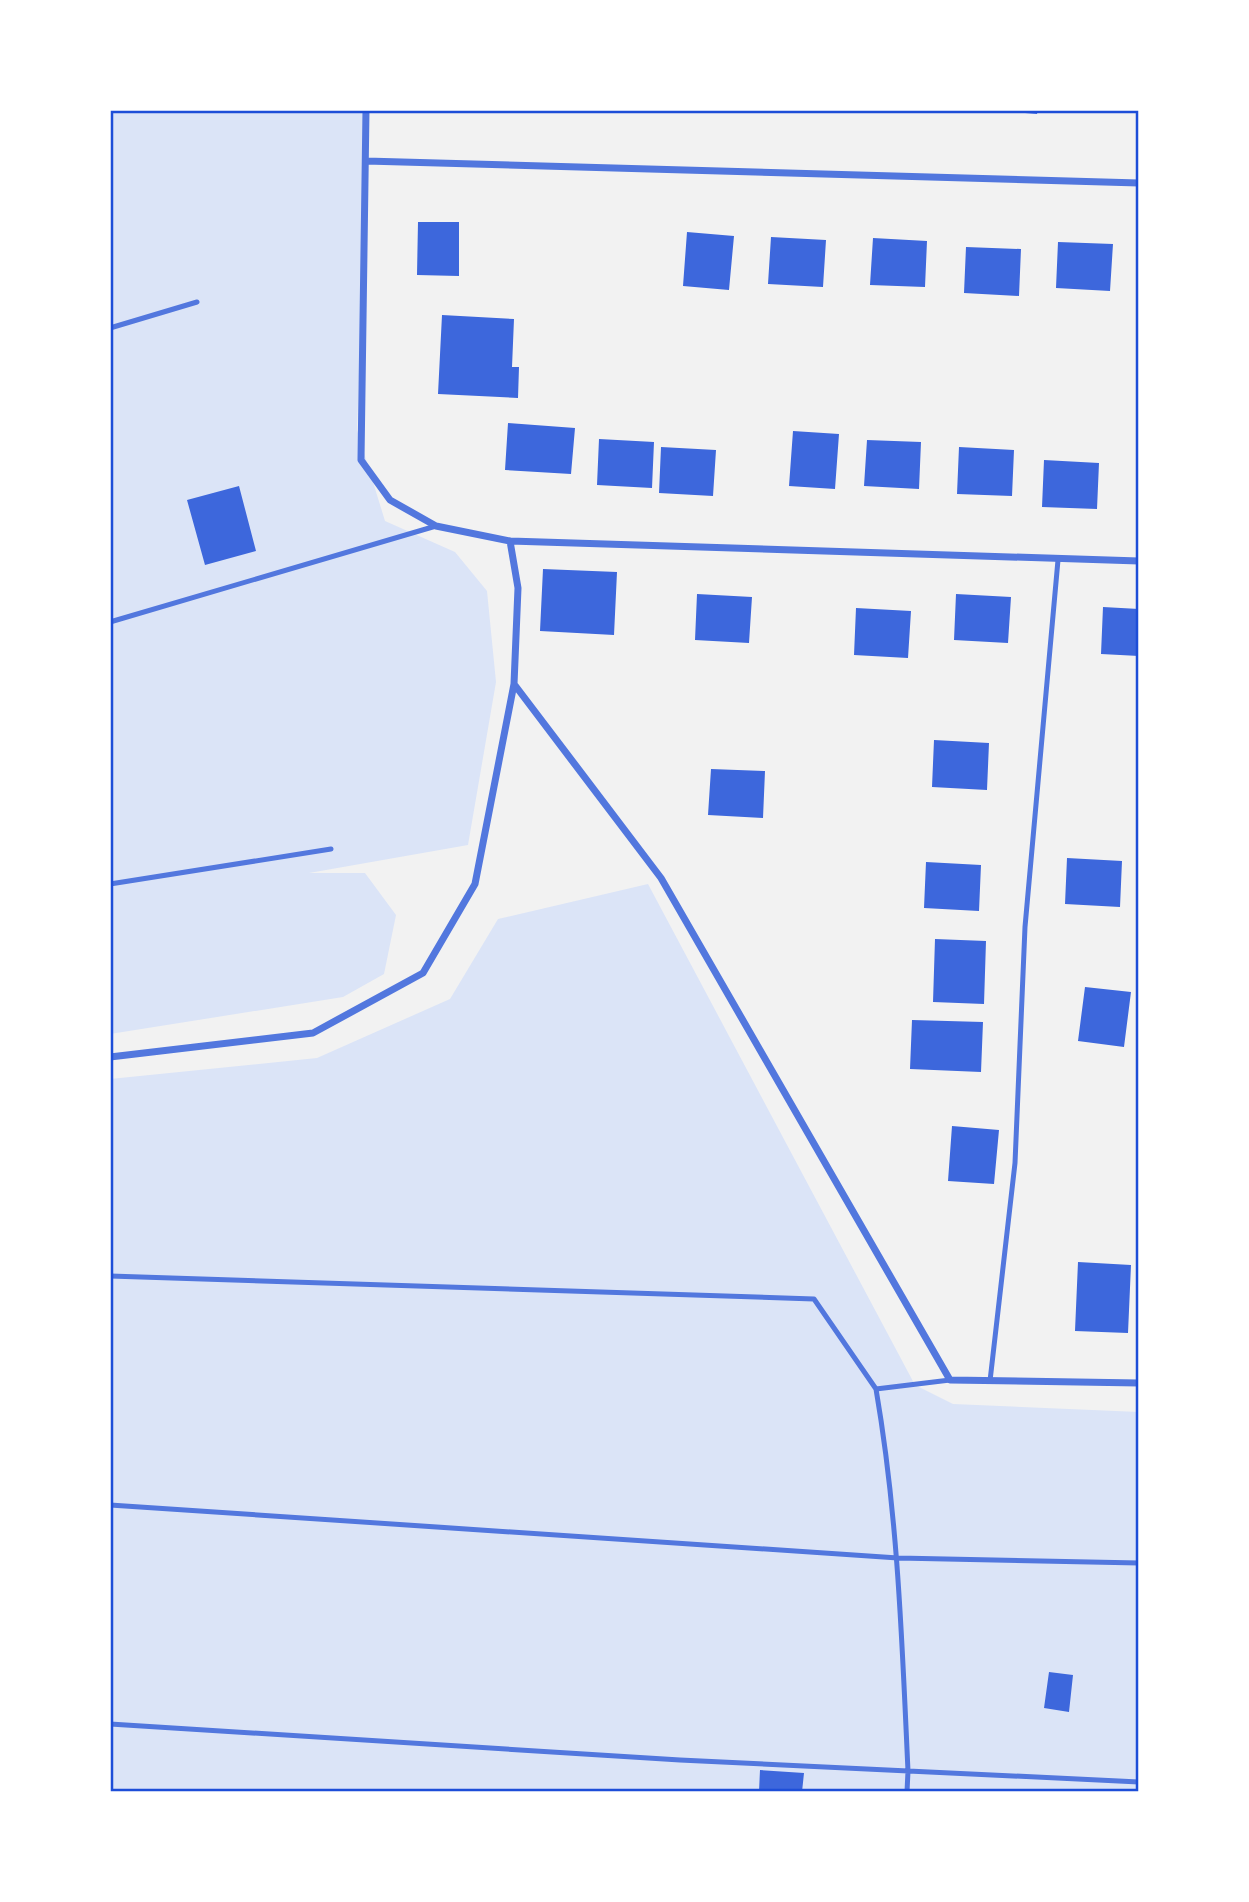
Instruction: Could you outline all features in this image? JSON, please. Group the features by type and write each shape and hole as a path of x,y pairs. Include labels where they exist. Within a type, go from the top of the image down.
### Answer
{"street":[{"path":"366,110 361,460 390,500 436,526 510,541 1139,561"},
{"path":"366,161 1139,183"},
{"path":"110,1057 313,1033 424,973 475,884 514,684 518,588 510,541"},
{"path":"514,684 661,878 950,1380 1139,1383"}],"lane":[{"path":"110,328 197,302"},
{"path":"110,622 436,526"},
{"path":"990,1381 1016,1163 1025,927 1058,560"},
{"path":"110,884 331,849"},
{"path":"110,1276 814,1299 876,1389 891,1473 898,1558 908,1772 906,1792"},
{"path":"876,1389 950,1380"},
{"path":"110,1505 898,1558 1139,1563"},
{"path":"110,1724 908,1772 1139,1782"}],"shaded area":[{"path":"110,110 369,110 357,430 385,521 455,552 487,591 496,682 468,845 309,873 365,873 396,915 384,974 343,997 110,1034"},
{"path":"648,884 915,1385 953,1404 1139,1412 1139,1792 110,1792 110,1079 317,1058 450,999 498,919"}],"building":[{"path":"1012,110 1038,110 1037,114"},
{"path":"418,222 459,222 459,276 417,275"},
{"path":"687,232 734,236 729,290 683,286"},
{"path":"771,237 826,240 823,287 768,284"},
{"path":"873,238 927,241 925,287 870,285"},
{"path":"1058,242 1113,244 1110,291 1056,288"},
{"path":"966,247 1021,249 1019,296 964,293"},
{"path":"442,315 514,319 512,367 519,367 518,398 438,394"},
{"path":"508,423 575,428 571,474 505,470"},
{"path":"793,431 839,434 835,489 789,486"},
{"path":"599,439 654,442 652,488 597,485"},
{"path":"867,440 921,442 919,489 864,486"},
{"path":"661,447 716,450 713,496 659,493"},
{"path":"959,447 1014,450 1012,496 957,494"},
{"path":"1044,460 1099,463 1097,509 1042,507"},
{"path":"239,486 256,551 205,565 187,500"},
{"path":"543,569 617,572 614,635 540,631"},
{"path":"697,594 752,597 749,643 695,640"},
{"path":"956,594 1011,597 1008,643 954,640"},
{"path":"1103,607 1139,609 1139,656 1101,654"},
{"path":"856,608 911,611 908,658 854,655"},
{"path":"934,740 989,743 987,790 932,787"},
{"path":"711,769 765,771 763,818 708,815"},
{"path":"1067,858 1122,861 1120,907 1065,904"},
{"path":"926,862 981,865 979,911 924,908"},
{"path":"935,939 986,941 984,1004 933,1002"},
{"path":"1085,987 1131,992 1124,1047 1078,1041"},
{"path":"912,1020 983,1022 981,1072 910,1069"},
{"path":"952,1126 999,1130 994,1184 948,1181"},
{"path":"1078,1262 1131,1265 1128,1333 1075,1331"},
{"path":"1049,1672 1073,1675 1069,1712 1044,1708"},
{"path":"760,1770 804,1773 802,1792 759,1792"}]}
